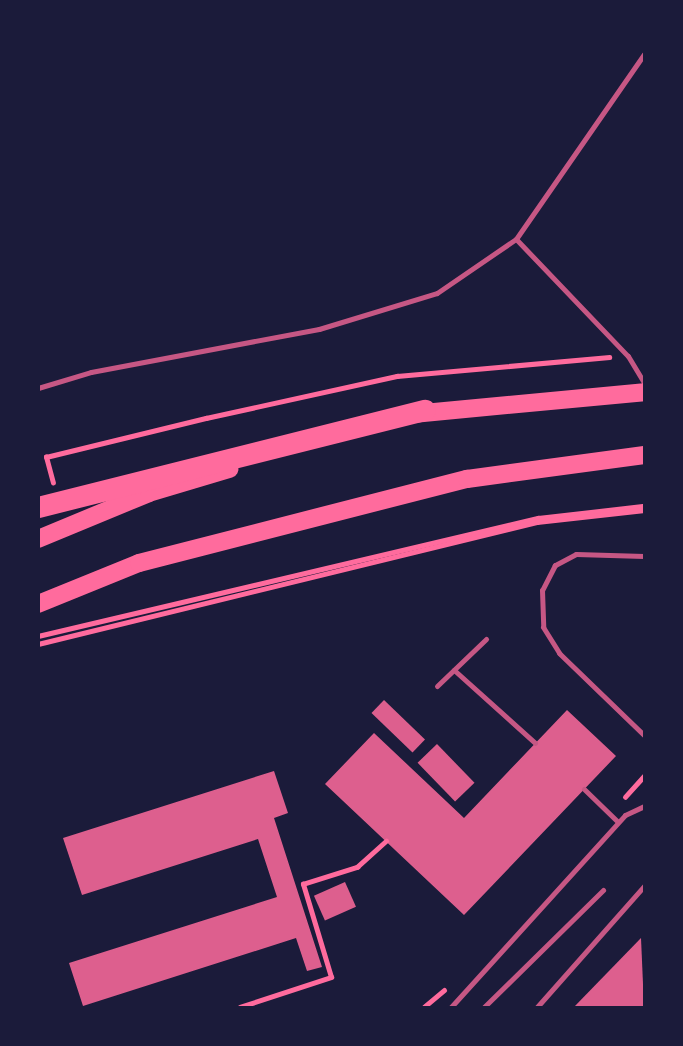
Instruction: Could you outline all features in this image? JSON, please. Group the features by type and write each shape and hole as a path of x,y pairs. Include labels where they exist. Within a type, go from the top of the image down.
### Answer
{"highway":[{"path":"48,503 425,410"}],"main road":[{"path":"38,539 149,493 425,410 645,392"},
{"path":"38,604 139,563 467,479 640,458"}],"lane":[{"path":"38,388 319,328 437,293 516,239 645,54"},
{"path":"516,239 628,356 645,383"},
{"path":"645,556 576,554 555,565 542,590 543,627 559,653 645,735"},
{"path":"437,686 486,639"},
{"path":"454,670 535,743"},
{"path":"584,789 618,822"},
{"path":"451,1007 618,822 645,806"},
{"path":"537,1007 645,886"},
{"path":"484,1007 603,890"}],"path":[{"path":"48,503 46,457 397,376 628,356"},
{"path":"38,636 538,518 645,508"},
{"path":"38,644 537,522 645,508"},
{"path":"240,1007 331,976 303,884 357,867 386,841"}],"building":[{"path":"384,700 425,740 412,753 371,713"},
{"path":"567,710 616,756 464,915 325,784 374,733 464,818"},
{"path":"437,744 475,783 455,802 418,763"},
{"path":"274,771 288,813 274,818 322,967 307,971 296,938 83,1006 69,963 277,897 258,839 82,895 63,838"},
{"path":"345,882 356,907 325,920 314,896"},
{"path":"641,938 644,1007 574,1007"}]}
